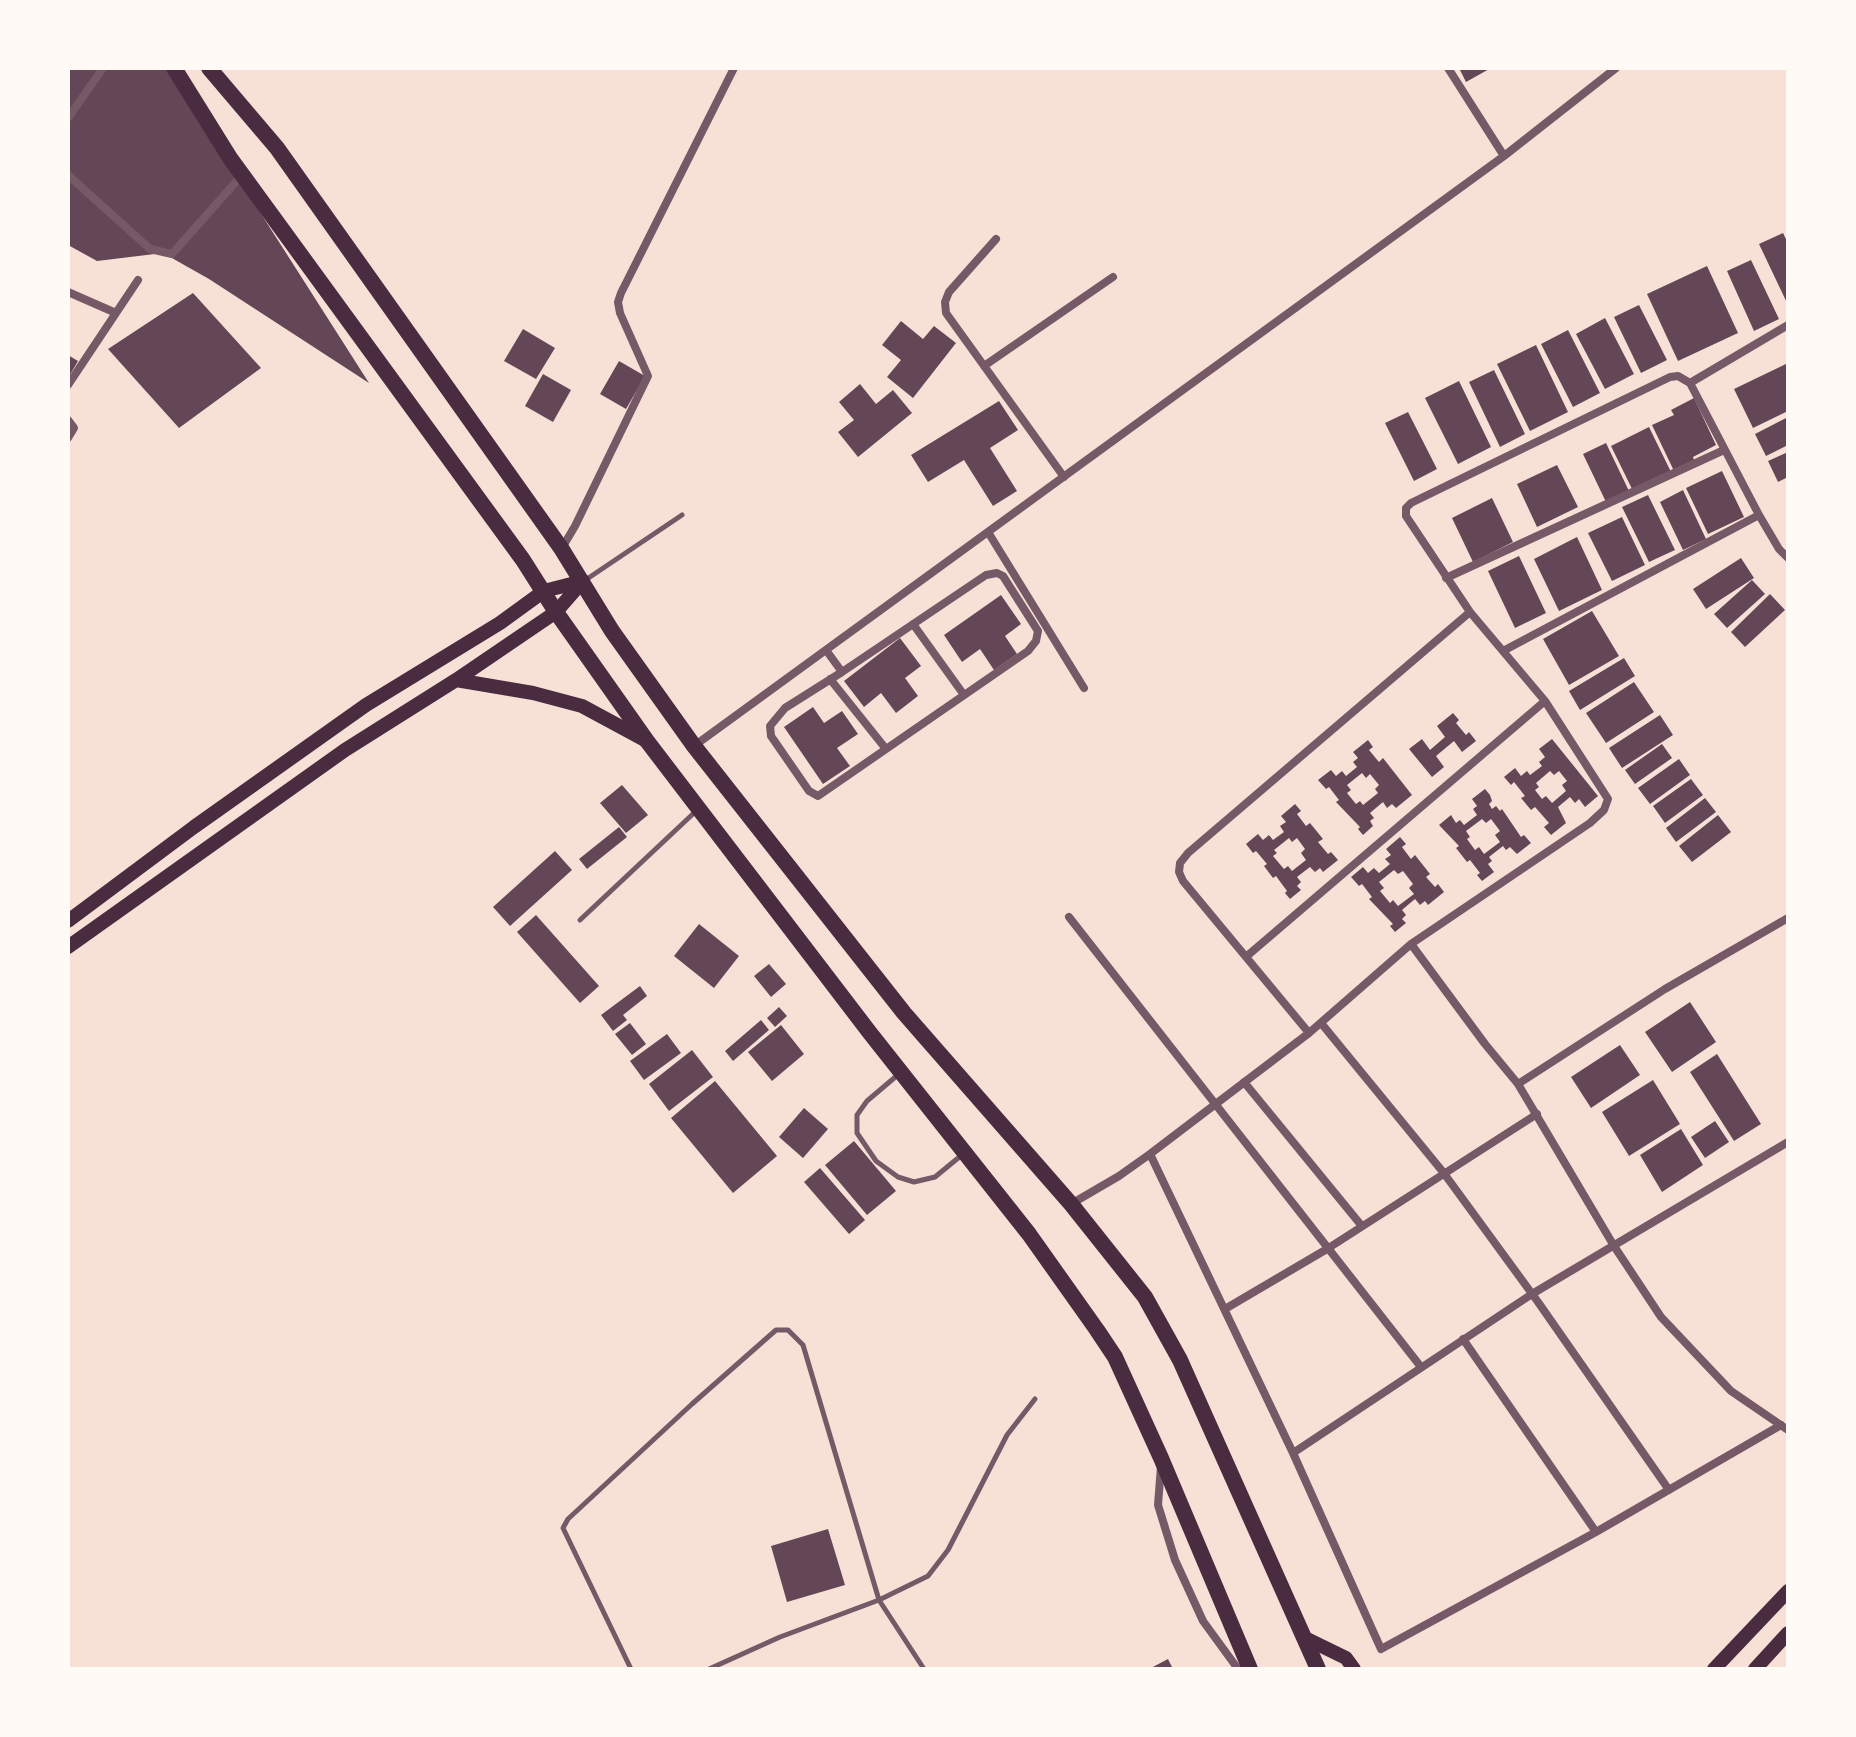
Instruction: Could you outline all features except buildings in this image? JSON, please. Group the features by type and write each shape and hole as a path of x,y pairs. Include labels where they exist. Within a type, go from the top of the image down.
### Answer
{"highway":[{"path":"174,68 242,174 544,591 647,741 1029,1234 1109,1348 1161,1458 1250,1669"},
{"path":"209,68 277,148 561,548 612,631 694,746 904,1013 1071,1204 1145,1297 1180,1360 1318,1669"}],"main road":[{"path":"68,921 366,705 500,623 544,591 583,581"},
{"path":"68,947 345,750 556,612 583,581"},
{"path":"456,680 533,693 582,706 647,741"},
{"path":"1714,1669 1788,1591"},
{"path":"1755,1669 1788,1633"},
{"path":"1305,1638 1346,1658 1354,1669"}],"street":[{"path":"68,118 103,68"},
{"path":"561,548 575,526 648,376 620,313 618,302 621,293 734,68"},
{"path":"1448,68 1504,156"},
{"path":"694,746 1504,156 1616,68"},
{"path":"68,175 150,249 172,254 242,174"},
{"path":"996,239 949,292 945,302 946,313 1064,477"},
{"path":"984,366 1113,277"},
{"path":"68,385 138,280"},
{"path":"68,292 116,313"},
{"path":"1690,383 1788,325"},
{"path":"1071,1204 1150,1154 1309,1033 1411,944 1590,823 1604,810 1608,799 1545,701 1470,612 1406,516 1406,508 1411,503 1670,377 1682,377 1690,383 1759,515 1779,549 1788,558"},
{"path":"68,420 74,431 68,438"},
{"path":"1446,578 1724,450"},
{"path":"1503,651 1759,515"},
{"path":"988,532 1084,688"},
{"path":"997,573 1003,576 1038,631 1036,641 1028,651 818,796 809,791 771,736 770,726 785,708 842,672 986,575 997,573"},
{"path":"1309,1033 1183,881 1179,872 1183,858 1470,612"},
{"path":"913,624 964,695"},
{"path":"826,650 842,672"},
{"path":"830,679 886,749"},
{"path":"1247,956 1545,701"},
{"path":"1069,917 1421,1367"},
{"path":"1518,1084 1665,989 1788,918"},
{"path":"1150,1154 1293,1453 1381,1649 1784,1428 1731,1391 1661,1317 1614,1246 1518,1084 1411,944"},
{"path":"1321,1023 1443,1172 1669,1490"},
{"path":"1244,1082 1361,1225"},
{"path":"1225,1309 1327,1249 1537,1114"},
{"path":"1293,1453 1532,1294 1788,1142"},
{"path":"1463,1339 1596,1532"},
{"path":"1161,1458 1158,1505 1175,1560 1203,1621 1238,1669"}],"lane":[{"path":"583,581 682,515"},
{"path":"580,920 699,809"},
{"path":"901,1072 867,1101 857,1115 857,1133 876,1161 898,1177 914,1182 935,1177 964,1154"},
{"path":"631,1669 563,1528 568,1519 776,1330 788,1330 803,1345 879,1600 924,1669"},
{"path":"709,1669 780,1637 917,1583 937,1567 1007,1435 1035,1399"}]}
